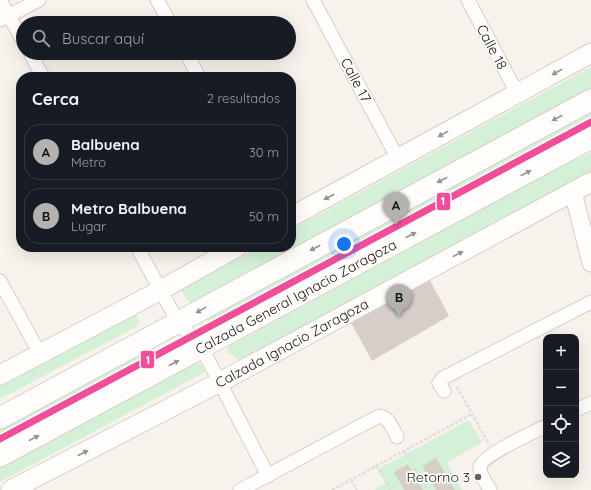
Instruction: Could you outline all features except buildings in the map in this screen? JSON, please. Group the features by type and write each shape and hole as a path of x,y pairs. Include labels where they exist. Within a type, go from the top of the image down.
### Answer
{"main road":[{"path":"296,214 591,53"},
{"path":"0,418 591,100"},
{"name":"Calzada General Ignacio Zaragoza","path":"0,456 586,142"},
{"name":"Calzada Ignacio Zaragoza","path":"11,490 33,485 220,382 586,188"},
{"path":"0,375 161,290 228,252"}],"street":[{"path":"0,0 4,18 16,33"},
{"path":"4,18 39,0"},
{"path":"157,0 166,16"},
{"name":"Calle 17","path":"313,0 398,159"},
{"name":"Calle 18","path":"468,0 517,93"},
{"path":"34,60 40,72"},
{"path":"190,60 196,72"},
{"path":"586,188 591,263"},
{"path":"140,252 178,322 202,348 268,476"},
{"path":"0,282 40,354"},
{"path":"444,391 440,383 443,378 591,302"},
{"path":"579,408 591,402"},
{"path":"240,490 379,416 382,416 388,421 397,437"},
{"path":"490,490 481,474 480,466 485,459 543,428"}],"path":[{"path":"444,391 453,381 494,453"},
{"path":"332,490 472,414"},
{"path":"404,451 427,490"},
{"path":"376,466 391,490"},
{"path":"351,480 357,490"}],"green space":[{"path":"591,67 591,89 296,248 296,227"},
{"path":"591,111 591,127 220,327 211,329 206,325 209,317"},
{"path":"591,153 591,173 241,361 227,352 228,347 570,162"},
{"path":"251,252 289,252 192,304 181,290"},
{"path":"132,311 137,315 139,321 136,327 0,399 0,380"},
{"path":"148,344 154,348 153,353 145,358 0,436 0,422"},
{"path":"193,357 207,371 0,482 0,456"},
{"path":"469,420 482,442 447,463 462,490 374,490 386,483 378,469"}],"transit line":[{"name":"1","path":"0,439 591,122"}],"place":[{"name":"Balbuena","path":"396,225"},
{"name":"Metro Balbuena","path":"399,317"},
{"name":"Retorno 3","path":"478,477"}]}
